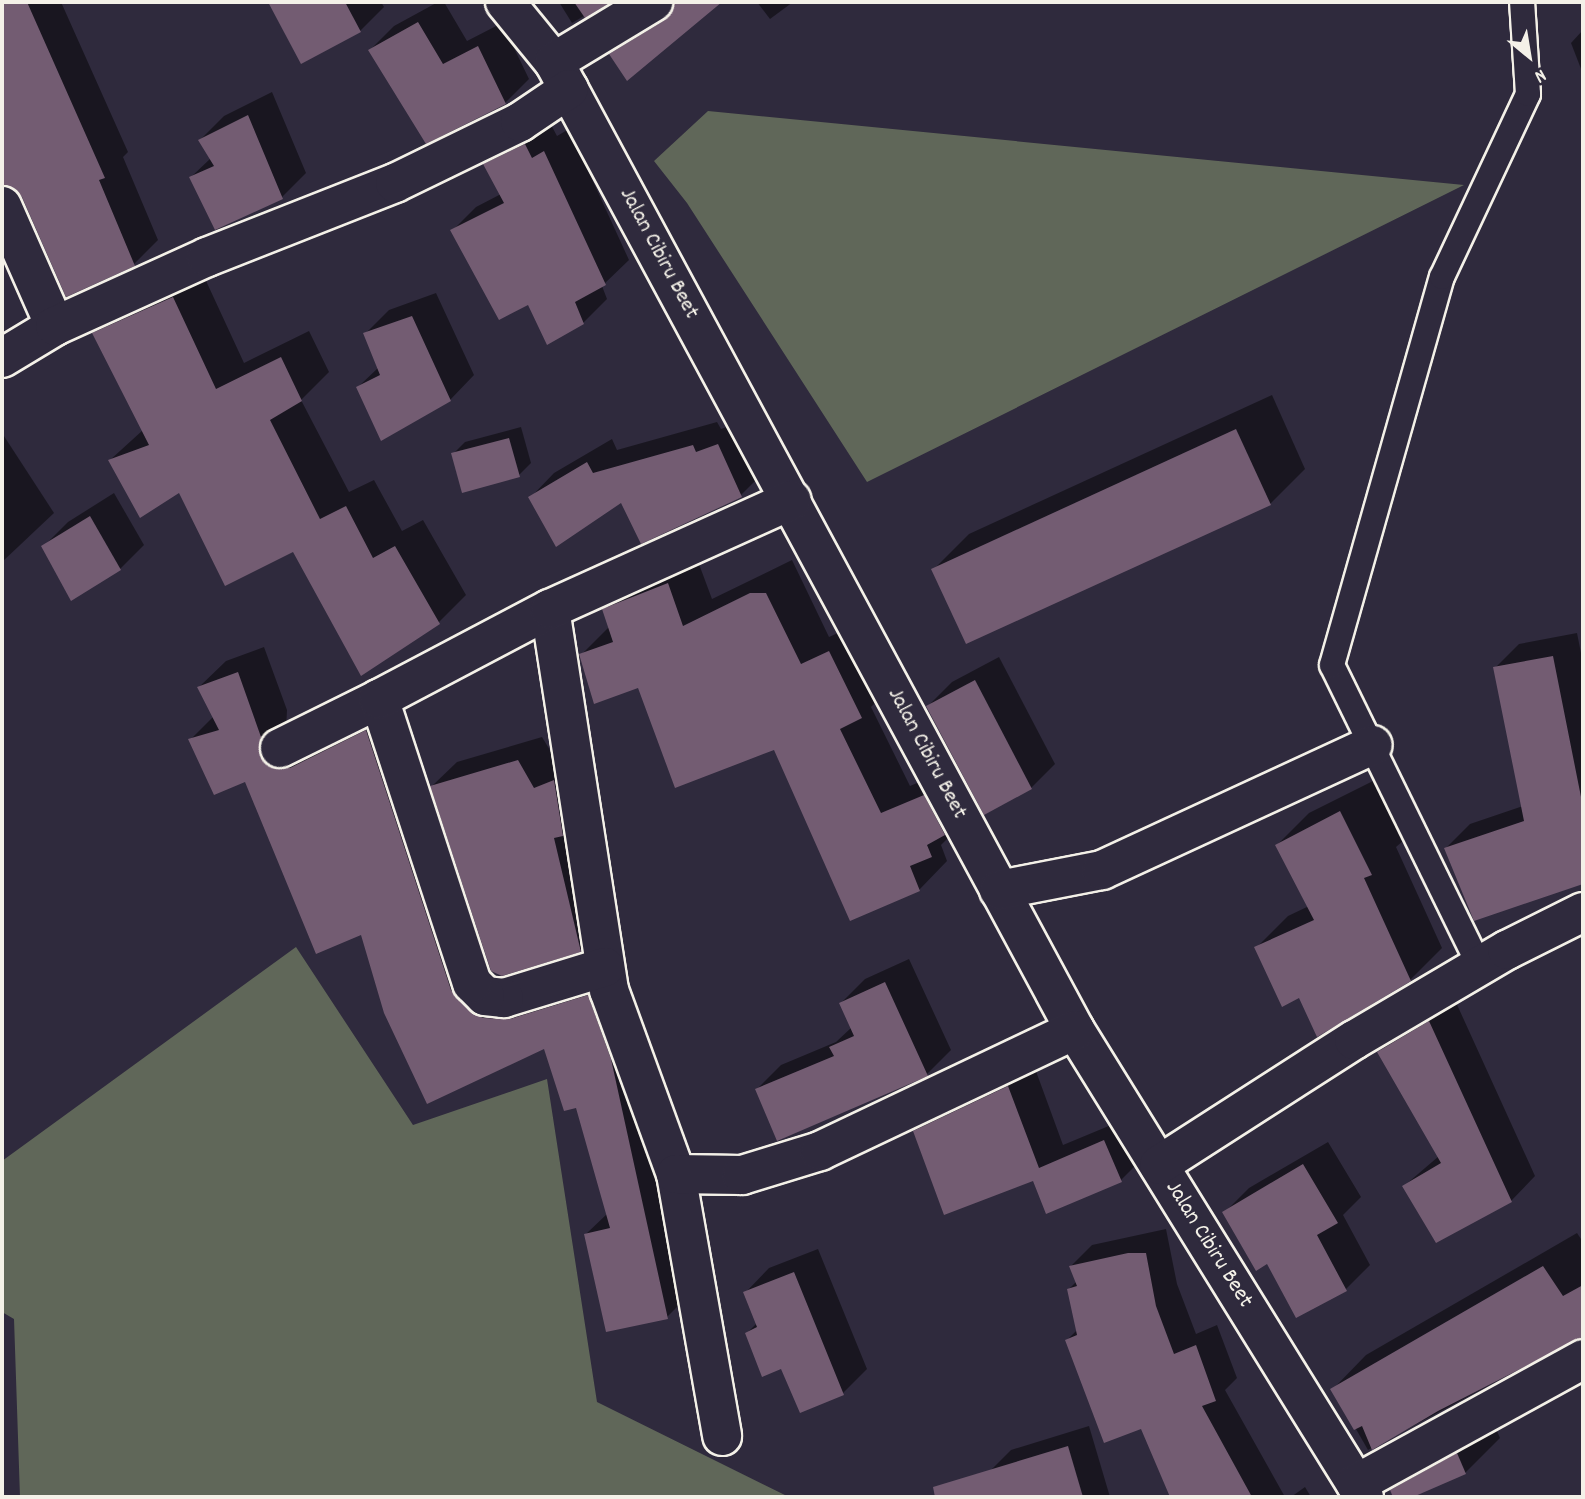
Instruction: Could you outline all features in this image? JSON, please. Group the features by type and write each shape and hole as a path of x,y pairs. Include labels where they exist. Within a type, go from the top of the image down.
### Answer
{"street":[{"name":"Jalan Cibiru Beet","path":"505,2 562,75 1076,1030 1360,1491"},
{"path":"2,358 55,326 207,257 395,183 520,122 562,75 653,2"},
{"path":"2,206 55,326"},
{"path":"280,748 550,610 791,500"},
{"path":"550,610 605,967 676,1174 722,1436"},
{"path":"379,699 472,983 485,996 503,998 605,967"},
{"path":"999,890 1102,870 1372,745"},
{"path":"1159,1165 1354,1040 1480,967 1583,912"},
{"path":"676,1174 742,1175 820,1151 861,1136 1076,1030"},
{"path":"1360,1491 1583,1359"}],"lane":[{"path":"1480,967 1332,665 1442,277 1528,94 1522,2"}],"green space":[{"path":"708,111 1464,185 867,482 687,203 654,161"},
{"path":"296,947 413,1125 547,1079 597,1402 789,1497 20,1497 14,1319 2,1312 2,1161"}],"building":[{"path":"2,2 27,2 105,178 99,180 135,266 66,297 22,197 14,188 2,185"},
{"path":"268,2 345,2 361,32 301,64"},
{"path":"574,2 611,2 585,18"},
{"path":"675,2 722,2 627,81 609,54 665,20"},
{"path":"418,22 443,64 478,46 506,104 426,144 368,50"},
{"path":"248,115 283,199 215,230 189,177 214,166 198,140"},
{"path":"525,144 532,158 544,151 606,285 575,302 584,324 547,345 528,305 499,320 450,230 504,203 483,164"},
{"path":"173,297 216,389 281,357 302,401 270,420 320,519 346,506 373,558 395,546 440,624 361,676 293,552 225,586 179,493 140,518 108,460 149,445 92,333"},
{"path":"412,316 451,401 381,441 356,387 380,375 363,333"},
{"path":"1236,429 1271,505 966,644 931,569"},
{"path":"509,438 520,477 462,493 451,453"},
{"path":"718,444 742,497 641,544 621,503 556,547 528,497 587,462 593,473 693,445 696,452"},
{"path":"90,516 121,570 71,601 41,546"},
{"path":"668,583 683,626 750,593 766,593 801,664 829,651 862,718 840,729 881,813 924,795 945,835 927,845 932,857 910,866 920,891 850,921 774,750 675,788 638,688 594,704 579,654 613,642 602,609"},
{"path":"1553,656 1583,807 1583,884 1474,921 1444,848 1524,821 1493,667"},
{"path":"238,672 261,737 260,757 268,766 290,768 366,730 451,990 470,1011 483,1018 510,1019 588,995 611,1059 668,1319 606,1332 584,1234 610,1228 576,1108 564,1111 544,1049 427,1104 384,1013 361,935 316,954 245,782 214,795 188,739 219,730 197,687"},
{"path":"975,680 1032,789 984,815 926,706"},
{"path":"518,760 534,788 554,780 563,836 554,838 581,952 502,976 491,971 430,786"},
{"path":"1340,811 1372,875 1364,878 1411,981 1317,1037 1299,998 1282,1007 1254,947 1314,920 1275,845"},
{"path":"885,982 928,1076 777,1141 755,1089 834,1056 829,1047 854,1036 839,1003"},
{"path":"1429,1021 1512,1202 1436,1243 1402,1186 1441,1163 1377,1052"},
{"path":"1008,1086 1039,1168 1104,1140 1122,1182 1046,1214 1033,1181 944,1215 913,1131"},
{"path":"1303,1164 1338,1223 1317,1235 1347,1291 1296,1318 1267,1264 1256,1271 1222,1212"},
{"path":"1128,1253 1146,1253 1156,1306 1174,1354 1196,1345 1216,1401 1202,1406 1252,1497 1170,1497 1141,1429 1104,1443 1065,1340 1077,1335 1067,1289 1077,1286 1069,1266"},
{"path":"1543,1266 1563,1296 1583,1285 1583,1337 1438,1411 1372,1450 1362,1426 1354,1430 1330,1389"},
{"path":"794,1272 844,1395 800,1413 781,1369 762,1377 745,1333 757,1327 743,1292"},
{"path":"1068,1446 1083,1497 935,1497 933,1487"},
{"path":"1457,1453 1466,1474 1413,1497 1393,1497 1390,1490"}]}
